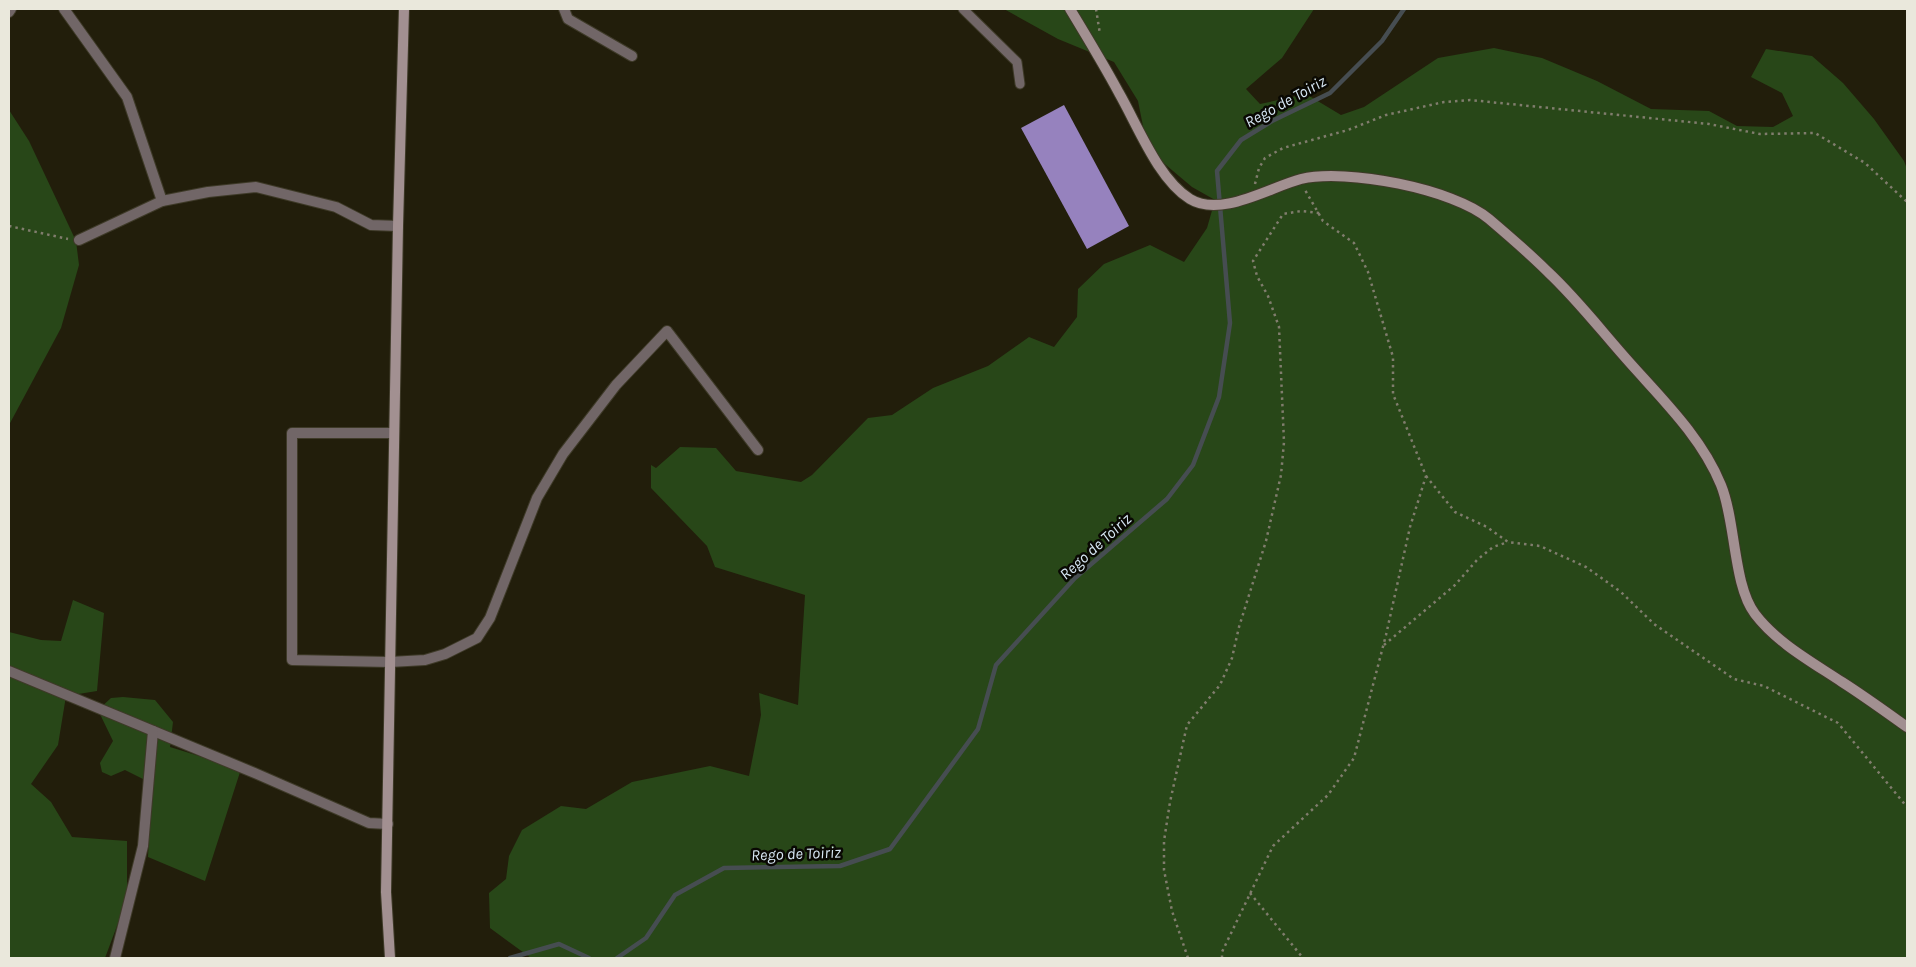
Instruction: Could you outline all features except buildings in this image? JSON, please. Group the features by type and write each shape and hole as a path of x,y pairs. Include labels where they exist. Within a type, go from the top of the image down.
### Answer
{"street":[{"path":"64,9 127,98 162,201"},
{"path":"390,958 386,892 398,226 404,9"},
{"path":"564,9 568,19 632,56"},
{"path":"1070,9 1164,174 1187,196 1198,202 1221,205 1240,202 1252,195 1304,178 1335,176 1375,179 1426,190 1459,201 1485,216 1543,267 1679,417 1710,463 1722,487 1744,593 1754,614 1798,653 1907,727"},
{"path":"79,240 162,201 208,192 256,187 336,207 371,225 398,226"},
{"path":"394,433 292,434 292,660 390,662 425,660 445,654 477,638 490,618 537,498 563,454 616,385 667,331 758,450"},
{"path":"9,671 370,823 388,824"},
{"path":"115,958 143,846 153,731"}],"lane":[{"path":"962,9 1017,62 1020,84"}],"path":[{"path":"1252,195 1259,168 1266,158 1283,148 1348,130 1386,115 1444,102 1470,100 1709,124 1760,134 1815,133 1865,163 1907,202"},
{"path":"1304,178 1306,192 1323,221 1354,243 1368,272 1394,357 1393,394 1426,476 1455,512 1487,527 1508,542"},
{"path":"1188,958 1172,911 1164,870 1164,842 1170,802 1187,725 1220,686 1232,658 1238,627 1266,541 1281,475 1284,442 1279,327 1268,296 1257,276 1254,261 1283,214 1301,211 1320,213"},
{"path":"9,226 44,235 79,240"},
{"path":"1222,958 1222,952 1273,846 1328,795 1354,758 1383,646 1410,527 1426,476"},
{"path":"1383,646 1455,585 1477,560 1492,547 1508,542 1540,546 1586,567 1621,592 1654,624 1734,679 1764,686 1838,723 1907,807"},
{"path":"1250,893 1303,958"}],"green space":[{"path":"1004,9 1314,9 1282,58 1246,89 1260,104 1306,94 1341,115 1364,107 1438,58 1494,48 1542,58 1597,81 1651,109 1709,111 1737,126 1773,127 1793,116 1782,93 1751,77 1766,49 1812,56 1843,83 1874,119 1904,161 1907,169 1907,958 531,958 490,928 489,893 506,879 509,856 522,830 561,806 586,809 632,782 710,766 749,776 761,715 759,693 798,705 805,595 715,567 707,546 651,488 651,465 656,468 680,447 716,448 736,471 801,482 812,475 868,418 892,415 933,388 988,366 1029,337 1054,347 1077,317 1078,289 1104,264 1150,245 1184,262 1207,228 1215,200 1192,187 1160,160 1144,131 1138,101 1114,62 1058,39"},
{"path":"9,110 29,141 76,241 79,265 61,328 9,425"},
{"path":"73,600 104,613 97,691 66,696 58,745 31,784 51,802 72,837 127,841 127,899 105,958 9,958 9,632 41,640 61,641"},
{"path":"123,697 155,700 173,722 170,747 241,769 205,881 148,857 149,782 125,770 111,776 102,772 100,763 113,741 98,710 111,698"}],"waterway":[{"name":"Rego de Toiriz","path":"617,958 646,938 675,895 724,868 840,866 890,849 978,729 996,665 1075,578 1167,499 1193,465 1219,397 1230,323 1217,171 1241,140 1272,121 1330,93 1382,41 1404,9"},
{"name":"Rego de Toiriz","path":"510,958 559,944 589,958"}]}
